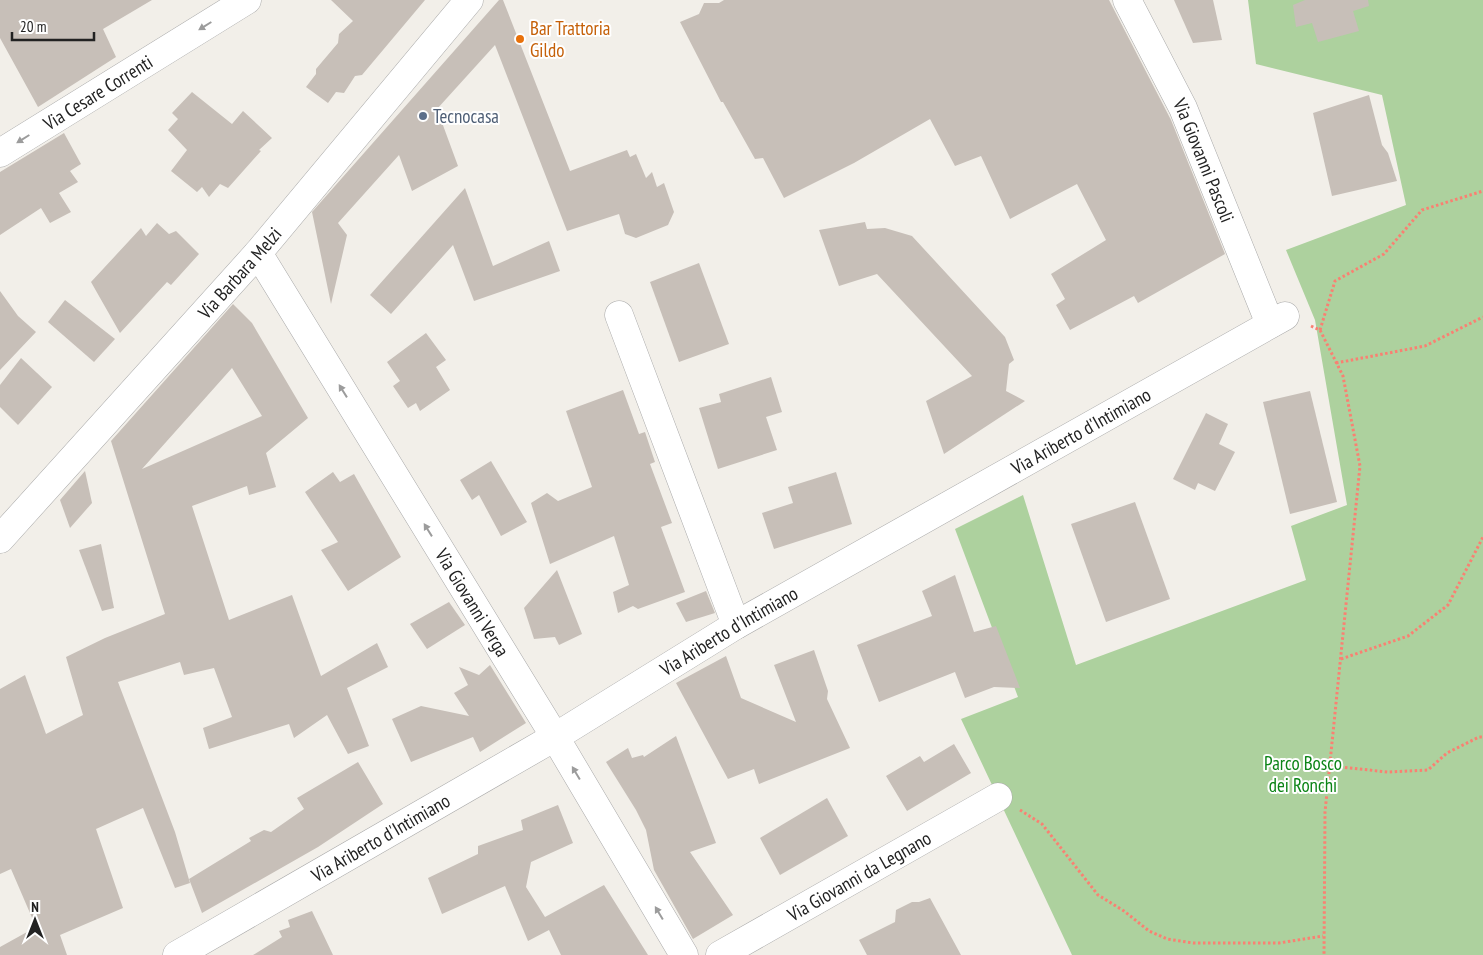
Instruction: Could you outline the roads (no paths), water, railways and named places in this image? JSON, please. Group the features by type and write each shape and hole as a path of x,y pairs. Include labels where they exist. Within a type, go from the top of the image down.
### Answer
{"street":[{"name":"Via Cesare Correnti","path":"0,153 247,0"},
{"name":"Via Barbara Melzi","path":"0,539 258,253 469,0"},
{"name":"Via Giovanni Pascoli","path":"1127,0 1183,108 1278,320"},
{"name":"Via Giovanni Verga","path":"258,253 555,736 684,955"},
{"path":"619,315 736,625"},
{"name":"Via Ariberto d'Intimiano","path":"177,955 555,736 736,625 1278,320"},
{"name":"Via Giovanni da Legnano","path":"720,955 998,797"}],"place":[{"name":"Bar Trattoria Gildo","path":"520,39"},
{"name":"Tecnocasa","path":"423,116"}],"park label":[{"name":"Parco Bosco dei Ronchi","path":"1303,774"}]}
